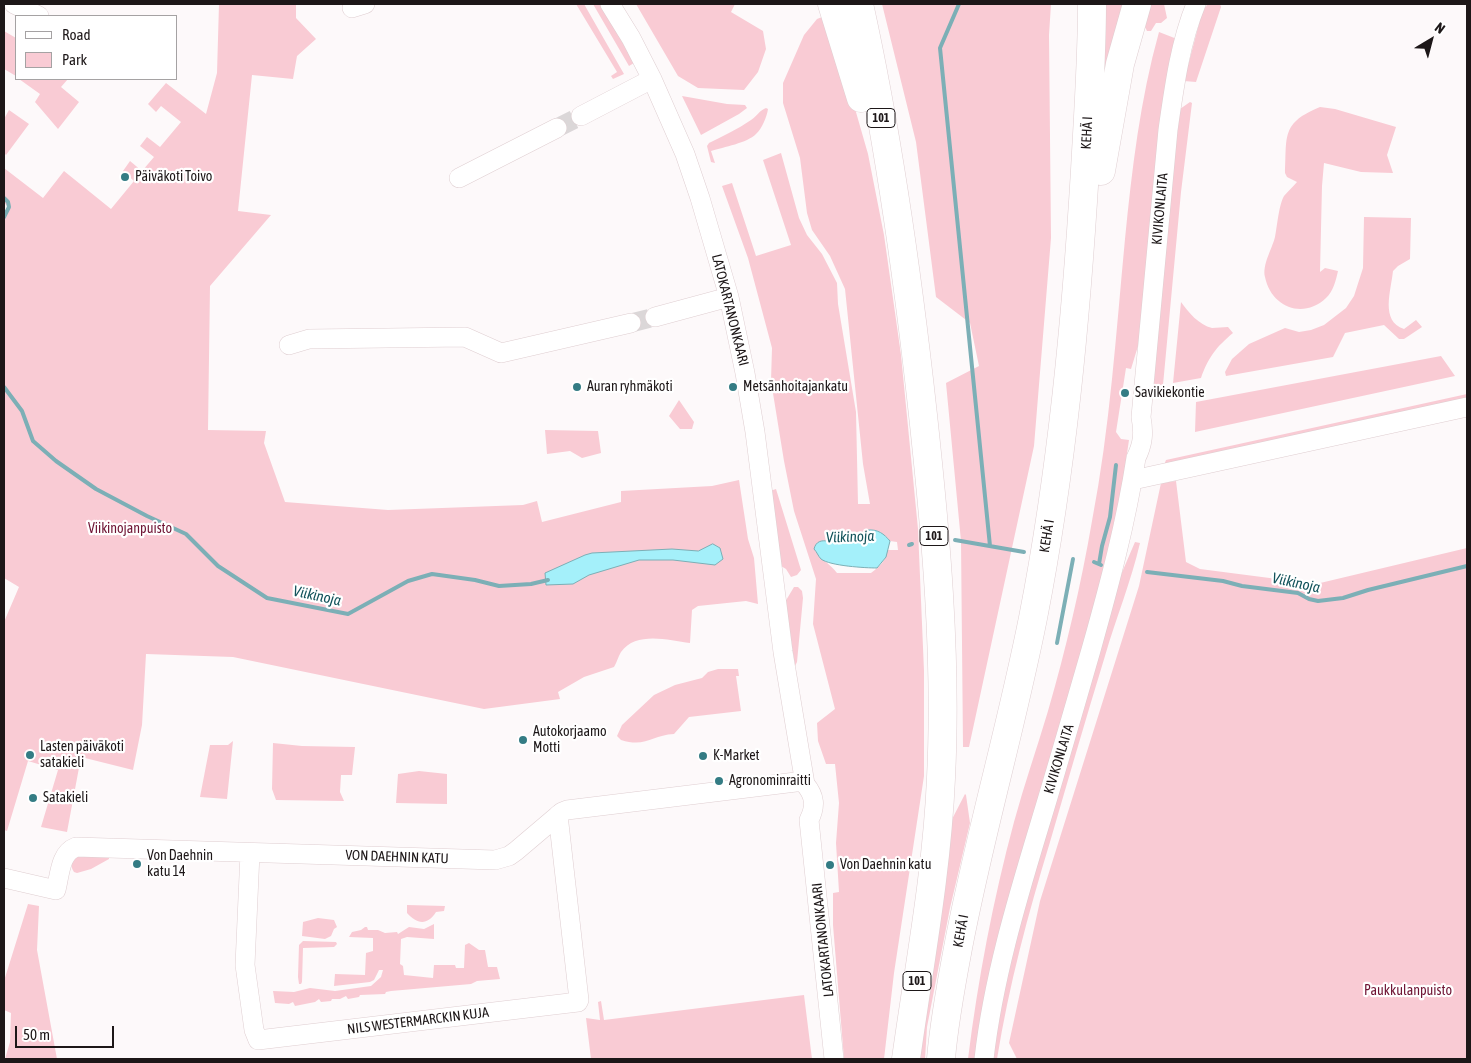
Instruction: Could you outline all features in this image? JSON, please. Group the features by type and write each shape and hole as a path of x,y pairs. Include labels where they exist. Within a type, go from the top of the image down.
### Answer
{"highway":[{"path":"832,4 854,72 879,174 902,234"},
{"name":"101","path":"859,4 902,234 930,477 940,625 943,725 941,779 936,839 906,1059"},
{"name":"KEHÄ I","path":"941,1059 950,987 965,910 1032,619 1057,470 1070,362 1081,242 1092,44 1092,4"},
{"path":"1070,362 1094,232 1102,154 1120,64 1137,4"},
{"path":"950,987 952,1059"}],"street":[{"path":"14,4 36,15"},
{"name":"LATOKARTANONKAARI","path":"610,4 631,38 652,79 685,154 729,297 755,432 783,652 805,782 812,794 814,810 810,820 834,1059"},
{"name":"KIVIKONLAITA","path":"984,1059 986,1038 1000,964 1114,569 1136,458 1142,446 1144,430 1141,417 1168,130 1173,91 1196,4"},
{"path":"581,116 652,79"},
{"path":"459,178 557,128"},
{"path":"655,317 729,297"},
{"path":"288,345 309,338 465,337 501,353 631,323"},
{"path":"1132,480 1467,407"},
{"name":"VON DAEHNIN KATU","path":"4,878 56,890 65,854 76,846 496,860 516,851 558,815 567,810 805,782"},
{"name":"NILS WESTERMARCKIN KUJA","path":"250,853 246,965 254,1030 258,1040 578,1002 573,938 558,815"}],"green space":[{"name":"Viikinojanpuisto","path":"219,4 296,4 296,18 316,39 297,56 293,79 252,75 238,211 271,215 210,286 208,430 266,431 264,443 285,502 388,510 523,505 537,501 542,522 621,502 621,491 712,486 739,480 748,539 754,558 758,604 746,601 698,606 692,610 690,643 653,638 635,641 627,645 621,652 614,667 584,677 558,692 560,699 484,709 233,657 146,654 142,725 133,770 81,757 67,832 41,827 58,770 28,761 7,831 4,830 4,622 19,587 4,578 4,217 9,207 4,203 4,168 43,198 64,171 111,209 134,181 123,171 130,161 142,171 154,157 140,146 147,137 160,147 181,122 161,106 156,112 148,104 166,83 206,114 217,73"},
{"path":"576,4 584,4 624,74 613,79 611,76 617,72"},
{"path":"593,4 601,4 634,63 629,66"},
{"path":"636,4 735,4 731,12 763,31 766,49 758,72 744,90 698,88 678,76"},
{"path":"882,4 1051,4 1049,35 1051,238 1034,446 969,747 963,747 961,541 946,383 979,366 970,323 936,297 916,142"},
{"path":"1106,4 1130,4 1103,92"},
{"path":"1150,4 1164,4 1167,18 1161,23 1156,23 1151,31 1147,31 1145,27"},
{"path":"1207,4 1220,4 1221,7 1196,82 1184,81 1201,16"},
{"path":"827,11 868,154 884,235 901,355 918,529 924,671 924,776 894,973 884,1059 844,1059 833,925 833,893 839,892 836,843 839,803 835,764 826,764 818,741 817,723 835,709 813,624 816,579 794,511 784,461 771,381 772,348 748,258 722,186 732,183 756,256 791,245 763,160 781,153 799,218 807,235 822,254 837,283 838,304 856,412 858,504 870,504 863,464 845,289 830,256 812,230 807,213 800,158 783,103 783,83 804,35 817,19 822,17","holes":["868,530 881,532 890,541 897,542 898,550 887,550 882,563 871,573 837,573 816,551 830,541 846,542"]},
{"path":"4,31 15,37 15,75 4,69"},
{"path":"1159,32 1177,39 1142,333 1131,369 1126,368 1116,432 1121,439 1129,440 1117,521 975,1059 968,1059 981,969 1006,851 1061,664 1088,545 1108,416 1134,161 1147,83"},
{"path":"20,80 67,80 61,87 79,102 58,129 35,102 40,94"},
{"path":"682,96 727,104 745,105 747,108 701,135"},
{"path":"1190,102 1192,103 1181,192 1163,385 1152,386 1173,157 1180,109"},
{"path":"1320,107 1335,109 1396,127 1387,155 1393,173 1361,172 1324,163 1320,272 1325,268 1338,271 1332,289 1326,298 1317,305 1298,309 1281,303 1274,296 1268,287 1264,272 1275,237 1282,200 1297,182 1287,177 1285,173 1289,132 1292,125 1298,119"},
{"path":"766,108 768,109 765,119 756,134 741,142 711,151 715,163 711,162 707,146 709,143 746,123"},
{"path":"9,110 29,124 6,155 4,153 4,119"},
{"path":"1364,217 1411,218 1410,259 1393,271 1389,296 1389,312 1397,325 1404,329 1416,320 1422,327 1404,339 1399,339 1384,325 1345,333 1333,357 1226,376 1225,372 1232,359 1249,344 1285,328 1299,332 1311,330 1324,325 1346,308 1354,296 1363,268"},
{"path":"1181,302 1190,314 1203,324 1212,328 1228,327 1233,333 1213,353 1201,378 1173,383"},
{"path":"1441,356 1455,376 1195,432 1196,402"},
{"path":"1467,394 1467,400 1164,465 1166,460"},
{"path":"679,400 694,422 692,429 680,429 669,416"},
{"path":"545,430 598,431 601,453 582,458 570,451 547,454"},
{"name":"Paukkulanpuisto","path":"1176,481 1186,562 1200,569 1316,584 1467,548 1467,1059 1017,1059 1009,1043 1040,901 1139,586 1161,483"},
{"path":"776,489 801,570 797,575 791,577 786,569 781,566 770,491"},
{"path":"1135,542 1140,543 1034,896 1013,977 997,1059 992,1059 997,1021 1017,935 1120,577"},
{"path":"794,587 798,587 802,591 803,598 797,662 795,666 785,602"},
{"path":"718,669 738,669 739,676 736,676 741,711 689,717 674,734 660,736 643,742 637,743 621,740 617,736 622,725 654,695 675,685 702,678 708,672"},
{"path":"233,741 227,799 200,797 210,745 228,745"},
{"path":"273,743 302,746 355,747 352,775 341,775 340,792 344,801 276,800 272,789"},
{"path":"419,771 447,774 447,804 396,803 398,774"},
{"path":"965,794 970,823 950,908 927,1027 925,1059 916,1059 949,825"},
{"path":"76,856 109,857 109,859 91,869 77,873 74,872 72,866"},
{"path":"28,904 39,906 37,950 57,1059 5,1059 10,1042 11,1013 4,1010 4,981"},
{"path":"407,905 445,906 444,911 436,912 429,920 422,922 414,919 407,913"},
{"path":"318,918 334,920 337,927 331,936 325,939 302,936 303,922"},
{"path":"434,924 434,939 407,937 401,939 400,964 403,966 404,975 433,978 434,965 455,965 456,968 464,968 465,945 469,943 479,950 485,950 488,967 497,967 500,979 477,981 471,984 391,991 385,994 360,995 359,997 348,999 346,996 340,999 332,999 331,1001 321,1002 319,999 315,1002 295,1006 293,1002 289,1004 275,1003 273,991 294,992 310,988 335,991 371,986 381,977 383,970 379,970 374,980 370,982 334,986 335,974 365,975 366,953 373,951 373,938 349,937 352,932 367,927 368,930 378,930 385,933 397,932 398,934 409,927 424,929"},
{"path":"303,941 336,942 337,944 334,947 303,948 302,982 299,984 299,945"},
{"path":"804,995 812,1059 591,1059 586,1018 600,1020 598,1002 601,1001 604,1020"}],"water":[{"path":"868,530 881,532 890,541 886,557 877,568 832,563 821,559 814,549 819,542 842,543"},
{"path":"713,544 720,548 723,559 715,565 673,560 639,560 589,575 573,584 546,585 545,573 592,553 672,549 698,551"}],"waterway":[{"path":"959,4 940,48 990,546"},
{"name":"Viikinoja","path":"4,198 8,202 9,207 4,217"},
{"name":"Viikinoja","path":"4,387 22,411 33,441 56,461 96,489 186,534 218,566 267,598 348,614 408,581 432,574 475,580 499,586 531,584 548,580"},
{"path":"1099,564 1110,517 1116,465"},
{"name":"Viikinoja","path":"955,540 1024,552"},
{"path":"1057,643 1073,559"},
{"name":"Viikinoja","path":"1094,562 1101,565"},
{"name":"Viikinoja","path":"1147,572 1223,581 1242,586 1298,593 1318,601 1343,598 1467,566"}],"tunnel":[{"path":"557,128 581,116"},
{"path":"631,323 655,317"}],"place":[{"name":"Päiväkoti Toivo","path":"125,177"},
{"name":"Auran ryhmäkoti","path":"577,387"},
{"name":"Metsänhoitajankatu","path":"733,387"},
{"name":"Savikiekontie","path":"1125,393"},
{"name":"Autokorjaamo Motti","path":"523,740"},
{"name":"Lasten päiväkoti satakieli","path":"30,755"},
{"name":"K-Market","path":"703,756"},
{"name":"Agronominraitti","path":"719,781"},
{"name":"Satakieli","path":"33,798"},
{"name":"Von Daehnin katu 14","path":"137,864"},
{"name":"Von Daehnin katu","path":"830,865"}]}
